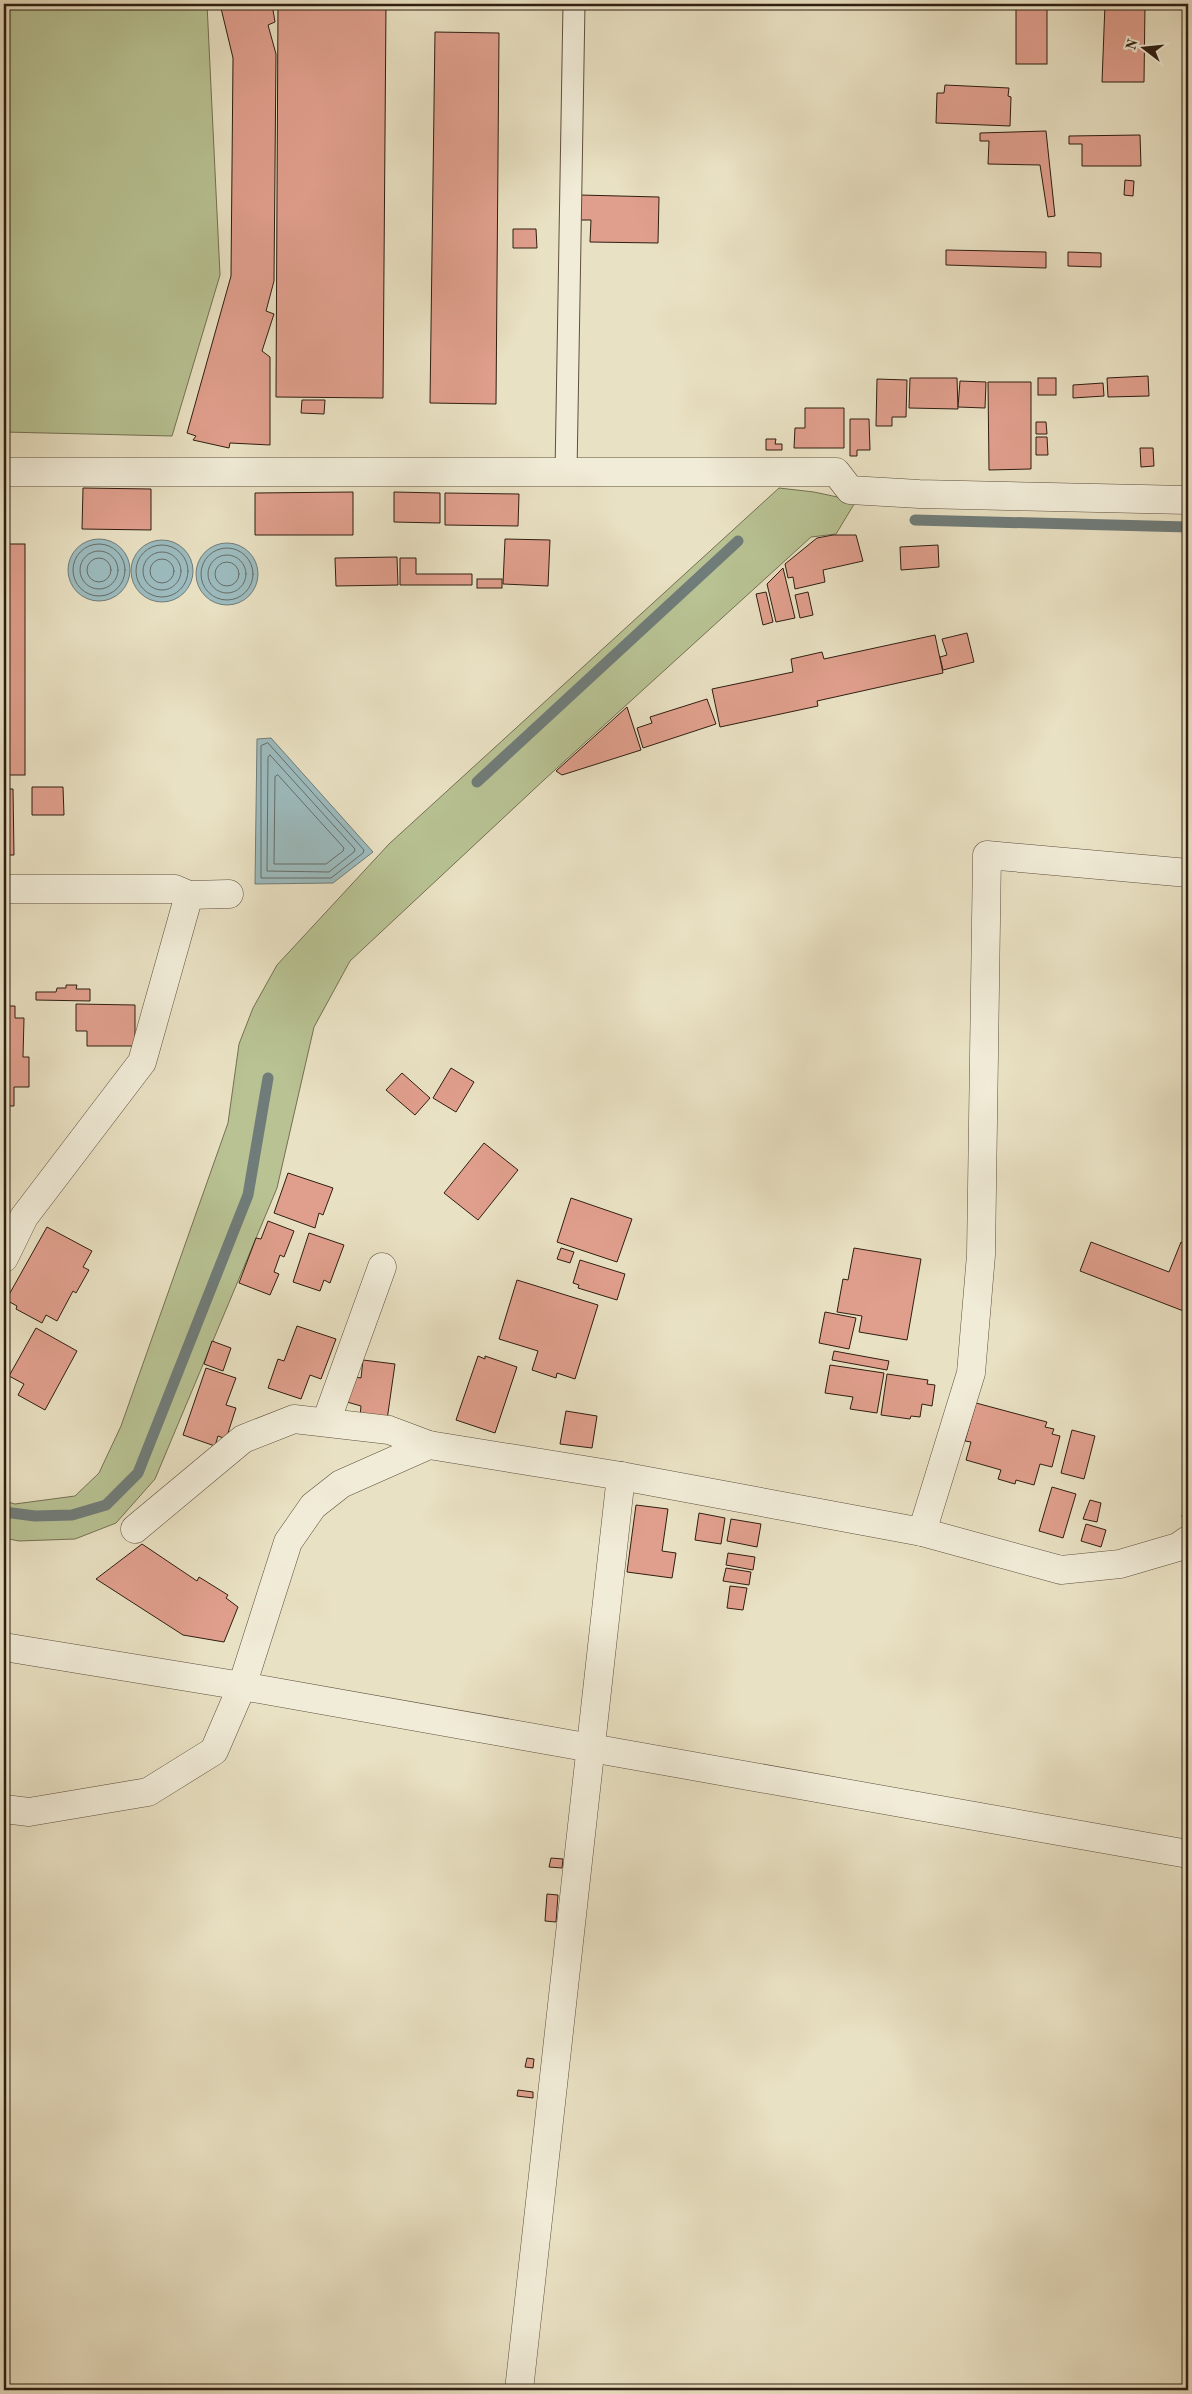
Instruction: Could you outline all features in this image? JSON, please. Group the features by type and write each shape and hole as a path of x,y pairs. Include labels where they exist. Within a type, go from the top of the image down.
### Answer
{"street":[{"path":"4,472 836,472 850,490 919,494 1188,500"},
{"path":"922,1532 971,1373 981,1255 987,855 1188,873"},
{"path":"4,889 175,889 189,895 229,894"},
{"path":"4,1258 14,1214 142,1062 189,895"},
{"path":"326,1422 382,1267"},
{"path":"135,1529 243,1440 294,1419 389,1430 428,1445 621,1476 922,1532 1061,1570 1120,1564 1178,1546 1188,1540"},
{"path":"4,1809 29,1812 148,1792 214,1751 242,1686 288,1542 313,1506 341,1484 428,1445"},
{"path":"519,2390 589,1747 621,1476"},
{"path":"4,1647 242,1686 1188,1854"}],"lane":[{"path":"566,473 574,4"}],"green space":[{"path":"4,4 207,4 220,275 172,436 4,432"},
{"path":"779,488 814,492 856,501 836,534 811,537 545,779 350,961 314,1027 277,1188 155,1479 116,1523 75,1539 19,1541 4,1538 4,1501 15,1504 75,1496 99,1473 121,1426 228,1123 239,1044 253,1008 277,965 389,844"}],"water":[{"path":"99,539 111,542 121,548 127,558 130,570 127,582 121,592 111,598 99,601 87,598 77,592 71,582 68,570 71,558 77,548 87,542"},
{"path":"162,540 174,543 184,549 190,559 193,571 190,583 184,593 174,599 162,602 150,599 140,593 134,583 131,571 134,559 140,549 150,543"},
{"path":"227,543 239,546 249,552 255,562 258,574 255,586 249,596 239,602 227,605 215,602 205,596 199,586 196,574 199,562 205,552 215,546"},
{"path":"271,738 373,852 333,883 255,884 257,739"}],"building":[{"path":"220,4 272,4 275,22 268,25 276,54 274,281 266,311 274,314 262,351 270,357 270,445 230,443 229,448 193,440 196,436 187,433 231,276 233,58"},
{"path":"278,4 386,4 383,398 276,397"},
{"path":"513,4 535,4 535,9 513,8"},
{"path":"1016,4 1047,4 1047,64 1016,64"},
{"path":"1105,4 1145,4 1144,82 1102,82"},
{"path":"435,32 499,33 496,404 430,403"},
{"path":"945,85 1009,88 1008,96 1011,97 1010,126 936,123 937,93 944,93"},
{"path":"1046,131 1055,216 1048,217 1040,165 988,164 989,141 980,141 980,133"},
{"path":"1140,135 1141,166 1082,166 1082,144 1069,144 1069,136"},
{"path":"1125,180 1134,181 1133,196 1124,195"},
{"path":"580,195 659,197 658,243 590,242 591,220 579,220"},
{"path":"513,229 536,229 537,248 513,248"},
{"path":"946,250 1046,252 1046,268 946,265"},
{"path":"1068,252 1101,253 1101,267 1068,266"},
{"path":"1148,376 1149,396 1108,397 1107,378"},
{"path":"910,378 957,378 958,409 909,408"},
{"path":"1038,378 1056,378 1056,395 1038,395"},
{"path":"877,379 907,380 906,417 892,417 892,426 876,426"},
{"path":"960,381 986,382 985,408 958,407"},
{"path":"988,382 1031,382 1031,469 989,470"},
{"path":"1103,383 1104,396 1073,398 1073,385"},
{"path":"302,400 325,400 324,414 301,413"},
{"path":"805,408 844,408 844,448 794,448 795,428 805,428"},
{"path":"850,419 869,419 870,450 857,450 857,456 850,456"},
{"path":"1036,422 1046,422 1047,434 1036,434"},
{"path":"1036,437 1047,437 1048,455 1036,455"},
{"path":"766,439 776,439 775,444 782,444 782,450 766,450"},
{"path":"1140,448 1153,448 1154,466 1141,467"},
{"path":"83,488 151,489 151,530 82,529"},
{"path":"4,489 7,489 7,515 4,515"},
{"path":"353,492 353,535 255,535 255,493"},
{"path":"394,492 440,493 440,523 394,522"},
{"path":"445,493 519,494 518,526 445,525"},
{"path":"833,535 856,535 863,561 823,570 825,582 795,589 793,577 788,578 785,564 817,538"},
{"path":"505,539 550,540 548,586 503,584"},
{"path":"4,544 25,544 25,775 4,775"},
{"path":"938,545 939,567 901,570 900,547"},
{"path":"397,557 398,585 336,586 335,558"},
{"path":"400,558 416,558 416,574 472,574 472,585 400,585"},
{"path":"783,568 795,618 776,622 767,584"},
{"path":"477,579 502,579 502,588 477,588"},
{"path":"766,592 773,622 763,625 756,594"},
{"path":"808,592 813,615 800,618 795,595"},
{"path":"967,633 974,662 943,670 940,657 947,655 942,639"},
{"path":"935,635 943,673 817,701 818,706 720,727 712,689 793,672 791,659 822,652 824,659"},
{"path":"707,699 716,724 643,748 637,728 652,723 650,717"},
{"path":"627,707 641,750 562,775 556,771"},
{"path":"32,787 63,787 64,815 32,815"},
{"path":"4,789 13,789 14,855 4,855"},
{"path":"66,985 77,985 76,989 90,989 90,1001 36,1000 36,992 56,992 57,988 66,988"},
{"path":"76,1004 135,1005 135,1046 87,1046 87,1031 76,1031"},
{"path":"4,1006 15,1006 15,1018 24,1018 23,1057 29,1057 29,1087 14,1087 14,1106 4,1106"},
{"path":"451,1068 474,1082 456,1112 433,1098"},
{"path":"402,1073 430,1098 415,1115 386,1090"},
{"path":"484,1143 518,1170 478,1220 444,1193"},
{"path":"288,1173 333,1188 323,1215 319,1213 315,1228 274,1213"},
{"path":"571,1198 632,1219 617,1262 557,1242"},
{"path":"268,1221 294,1231 284,1257 280,1255 274,1272 279,1274 270,1295 239,1283 256,1238 261,1239"},
{"path":"47,1227 92,1251 83,1267 89,1270 76,1293 73,1291 57,1321 46,1315 42,1323 16,1309 17,1306 6,1300"},
{"path":"309,1233 344,1245 330,1283 324,1280 320,1291 293,1282"},
{"path":"1091,1242 1169,1272 1181,1242 1188,1245 1188,1307 1186,1312 1080,1271"},
{"path":"561,1248 574,1252 570,1263 557,1259"},
{"path":"854,1248 921,1259 907,1340 859,1332 862,1316 837,1312 843,1279 848,1280"},
{"path":"580,1260 625,1274 617,1300 578,1288 579,1285 573,1283"},
{"path":"517,1280 598,1305 575,1379 557,1373 556,1378 532,1370 538,1351 499,1339"},
{"path":"825,1312 856,1318 849,1349 819,1343"},
{"path":"297,1326 336,1339 321,1379 310,1375 301,1399 268,1388 278,1359 284,1361"},
{"path":"36,1328 77,1351 45,1410 18,1395 24,1384 9,1376"},
{"path":"212,1341 231,1348 223,1371 204,1364"},
{"path":"834,1351 889,1361 887,1370 832,1360"},
{"path":"478,1356 485,1359 485,1356 517,1367 495,1433 456,1420"},
{"path":"363,1360 395,1364 387,1420 360,1416 361,1406 347,1402 355,1377 361,1378"},
{"path":"830,1365 884,1373 877,1413 850,1409 853,1397 825,1393"},
{"path":"206,1368 236,1378 226,1405 236,1408 226,1439 218,1436 215,1446 183,1435"},
{"path":"887,1374 928,1380 927,1384 935,1385 932,1406 922,1404 920,1417 911,1416 910,1419 881,1415"},
{"path":"976,1403 1047,1422 1045,1427 1054,1429 1052,1434 1060,1436 1052,1467 1040,1464 1034,1485 1016,1480 1015,1484 998,1479 1001,1470 966,1460 971,1442 965,1441"},
{"path":"566,1411 597,1416 592,1448 560,1444"},
{"path":"1072,1430 1095,1436 1084,1479 1061,1473"},
{"path":"1052,1487 1076,1494 1063,1538 1039,1531"},
{"path":"1186,1492 1188,1492 1188,1518 1182,1517"},
{"path":"1090,1500 1101,1503 1097,1522 1083,1519"},
{"path":"636,1505 668,1509 662,1551 676,1553 672,1578 627,1572"},
{"path":"699,1513 725,1518 721,1544 695,1540"},
{"path":"731,1519 761,1524 757,1547 727,1541"},
{"path":"1086,1524 1106,1530 1101,1547 1081,1541"},
{"path":"142,1544 197,1581 199,1577 228,1595 226,1598 238,1607 224,1642 183,1635 96,1579"},
{"path":"728,1553 755,1557 753,1570 726,1565"},
{"path":"726,1568 751,1572 749,1585 723,1581"},
{"path":"730,1586 747,1588 743,1610 727,1608"},
{"path":"551,1858 563,1859 562,1868 549,1867"},
{"path":"547,1894 558,1895 556,1922 545,1921"},
{"path":"527,2058 534,2059 533,2068 525,2067"},
{"path":"518,2090 533,2092 533,2098 517,2096"}],"waterway":[{"path":"915,520 1188,527"},
{"path":"477,782 738,541"},
{"path":"4,1512 35,1516 72,1515 106,1505 138,1473 248,1195 268,1078"}]}
